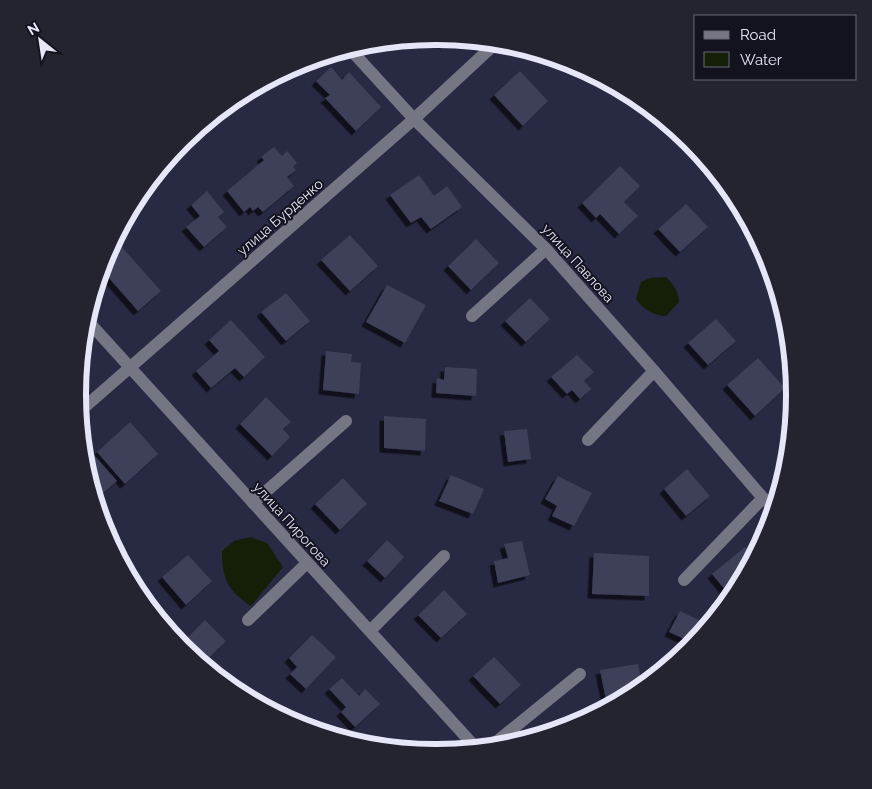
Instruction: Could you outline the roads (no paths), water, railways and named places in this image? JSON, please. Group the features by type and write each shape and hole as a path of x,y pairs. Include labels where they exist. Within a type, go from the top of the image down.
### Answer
{"street":[{"name":"улица Бурденко","path":"87,406 414,119 489,49"},
{"name":"улица Павлова","path":"355,55 414,119 546,249 768,502"},
{"path":"472,316 546,249"},
{"name":"улица Пирогова","path":"93,327 471,742"},
{"path":"588,440 654,371"},
{"path":"253,504 346,420"},
{"path":"684,580 763,498"},
{"path":"370,631 444,556"},
{"path":"248,620 307,563"},
{"path":"502,737 580,674"}],"water":[{"path":"666,277 675,288 679,302 666,316 657,315 642,306 636,299 641,282 650,278"},
{"path":"250,537 267,543 283,567 251,606 237,595 228,583 222,561 222,551 234,541"}]}
